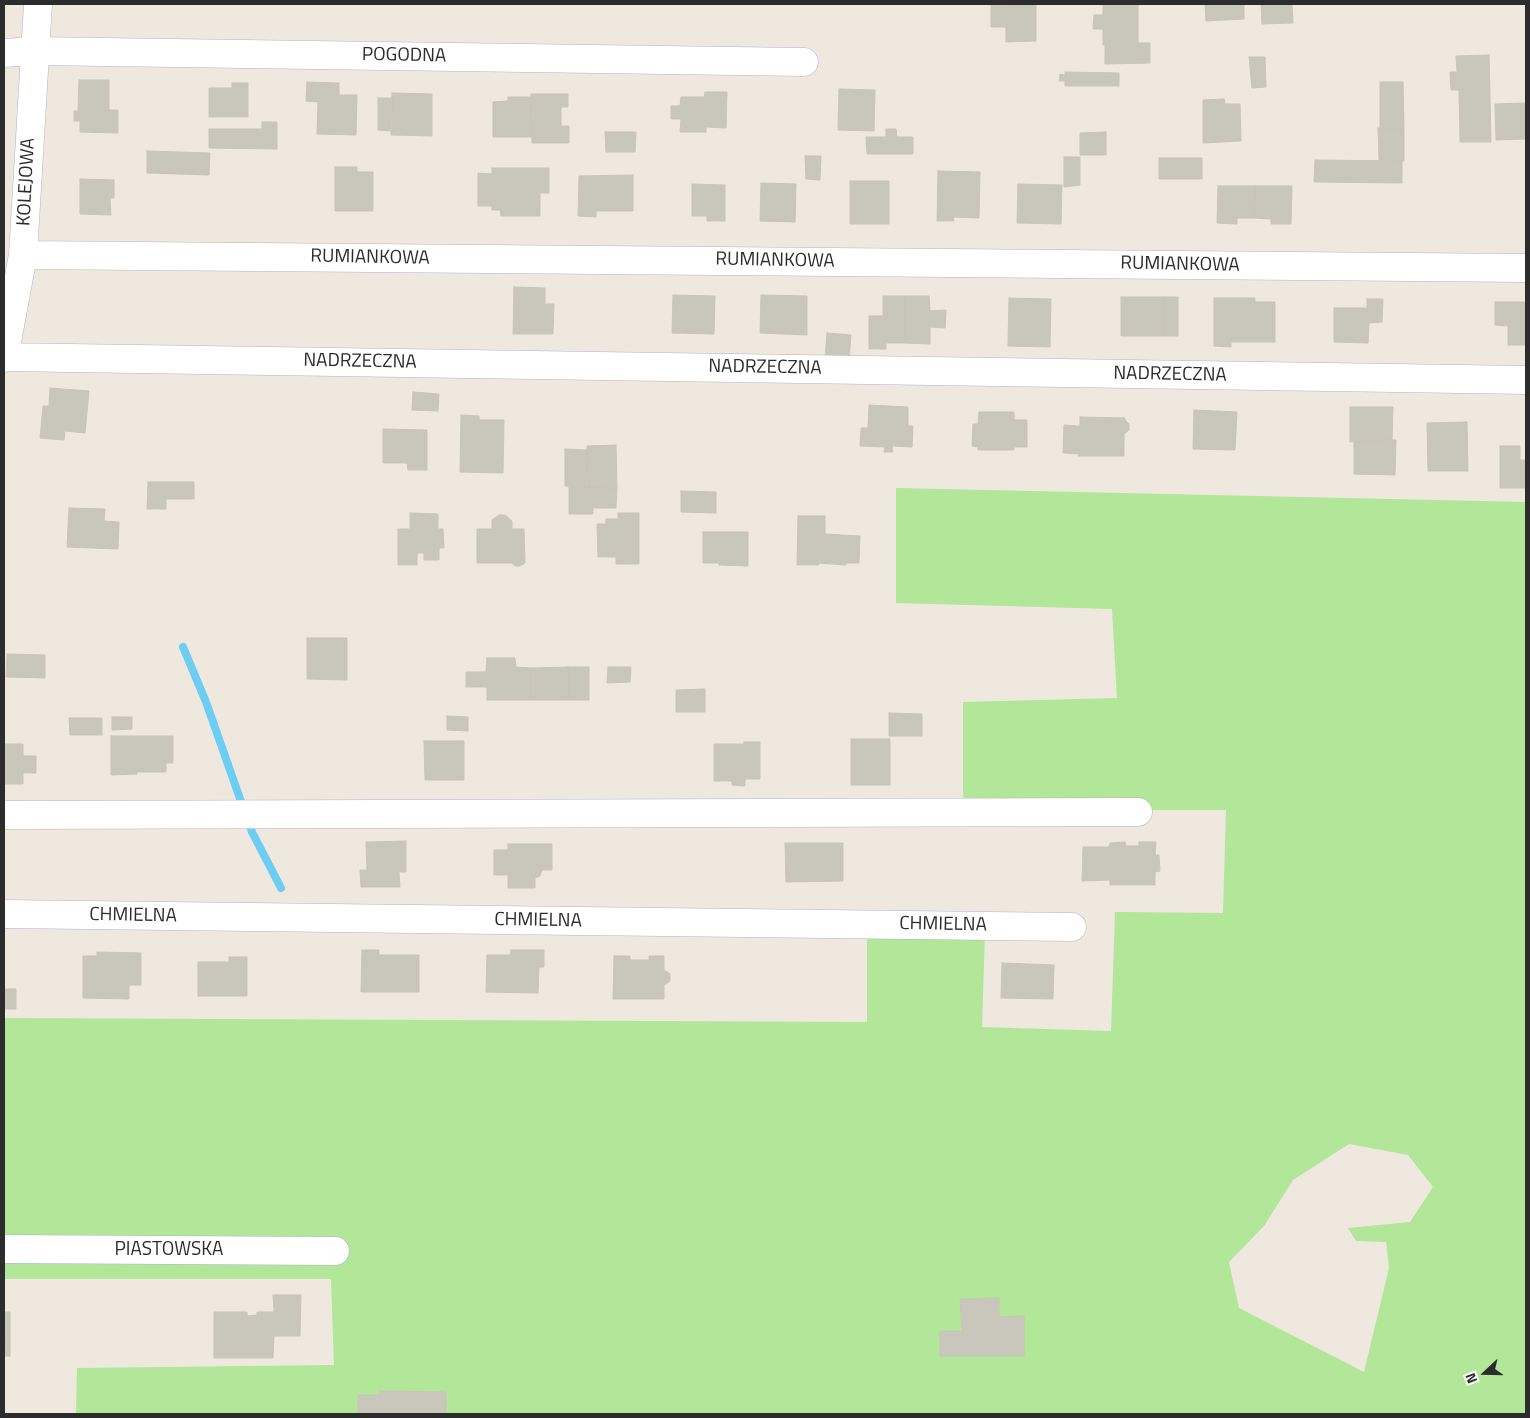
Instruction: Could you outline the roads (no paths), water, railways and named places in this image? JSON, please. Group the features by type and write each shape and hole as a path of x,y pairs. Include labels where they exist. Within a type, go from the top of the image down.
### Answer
{"street":[{"name":"KOLEJOWA","path":"4,358 23,255 38,4"},
{"name":"POGODNA","path":"4,53 34,51 804,62"},
{"name":"RUMIANKOWA","path":"23,255 1526,268"},
{"name":"NADRZECZNA","path":"4,358 1526,380"},
{"path":"4,815 1138,812"},
{"name":"CHMIELNA","path":"4,914 1072,927"},
{"name":"PIASTOWSKA","path":"4,1249 335,1251"}],"waterway":[{"path":"183,647 206,702 244,810"},
{"path":"248,820 252,832 281,888"}]}
